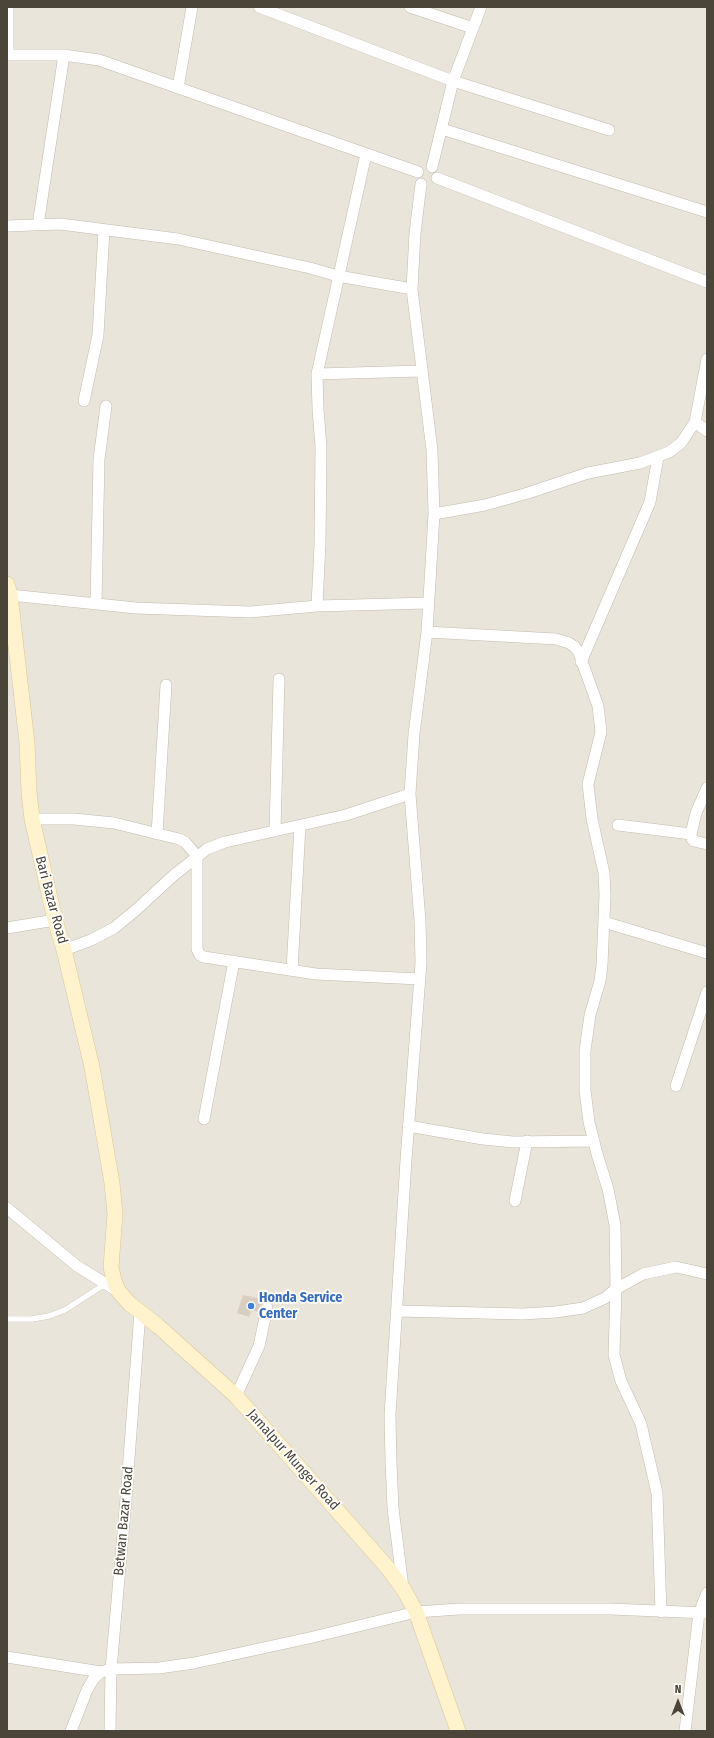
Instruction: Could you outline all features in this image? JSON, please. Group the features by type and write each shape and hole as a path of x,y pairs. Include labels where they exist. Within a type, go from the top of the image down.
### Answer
{"street":[{"path":"8,7 8,55 64,54 99,60 418,172"},
{"path":"178,88 192,7"},
{"path":"259,7 454,81 609,130"},
{"path":"410,7 473,28"},
{"path":"432,167 454,81 481,7"},
{"path":"38,225 64,54"},
{"path":"442,128 707,212"},
{"path":"317,606 320,544 321,447 317,374 366,154"},
{"path":"404,1590 393,1508 390,1415 398,1311 408,1126 420,979 420,921 410,794 414,734 427,632 434,514 432,450 428,408 421,371 412,289 415,233 421,184 418,179 418,172 424,166 432,167 437,174 437,178"},
{"path":"421,184 428,186 431,185 437,178"},
{"path":"437,178 707,282"},
{"path":"7,226 60,224 178,239 310,268 338,276 412,289"},
{"path":"84,401 98,335 104,230"},
{"path":"434,514 485,505 528,493 588,473 658,458 669,452 681,443 695,422 707,359"},
{"path":"317,374 421,371"},
{"path":"96,604 99,459 106,406"},
{"path":"695,422 707,431"},
{"path":"581,662 650,502 658,458"},
{"path":"9,589 96,604 136,608 250,612 317,606 429,604"},
{"name":"Bari Bazar Road","path":"9,589 11,638 27,743 29,792 32,819 55,920 64,950 92,1067 112,1183 115,1214"},
{"path":"427,632 556,639 576,647 594,693 600,718 601,732 588,784 592,819 604,873 606,895 600,981 590,1015 585,1051 585,1090 589,1122 608,1190 614,1225 616,1288 614,1355 621,1381 642,1424 657,1493 661,1612"},
{"path":"275,832 279,679"},
{"path":"157,834 166,685"},
{"path":"707,788 696,813 691,834 694,841 707,844"},
{"path":"64,950 91,940 114,928 207,849 225,842 346,815 410,794"},
{"path":"32,819 92,820 157,834 185,842 197,856 198,952 204,957 316,974 420,979"},
{"path":"618,825 691,834"},
{"path":"292,970 300,826"},
{"path":"7,928 55,920"},
{"path":"604,922 707,953"},
{"path":"204,1119 234,961"},
{"path":"676,1086 707,992"},
{"path":"408,1126 483,1139 527,1141 594,1141"},
{"path":"516,1201 527,1141"},
{"path":"7,1208 76,1266 119,1292"},
{"name":"Jamalpur Munger Road","path":"115,1214 111,1267 114,1281 119,1292 130,1304 158,1326 236,1396 375,1553 404,1590 416,1612 458,1731"},
{"path":"398,1311 485,1314 556,1312 582,1308 605,1298 616,1288 643,1274 676,1267 707,1274"},
{"path":"236,1396 260,1346 267,1308"},
{"name":"Betwan Bazar Road","path":"110,1731 106,1671 128,1484 140,1312"},
{"path":"685,1731 707,1593"},
{"path":"7,1657 106,1671 159,1668 194,1663 309,1638 416,1612 494,1608 610,1609 703,1613"},
{"path":"71,1731 87,1690 94,1678 106,1671"},
{"path":"77,1731 78,1716"}],"lane":[{"path":"7,1319 32,1319 49,1316 65,1310 106,1284"}],"shaded area":[{"path":"7,7 707,7 707,1731 7,1731"}],"building":[{"name":"Honda Service Center","path":"243,1295 257,1298 264,1302 260,1306 259,1312 252,1310 249,1317 237,1313"}],"place":[{"name":"Honda Service Center","path":"251,1306"}]}
